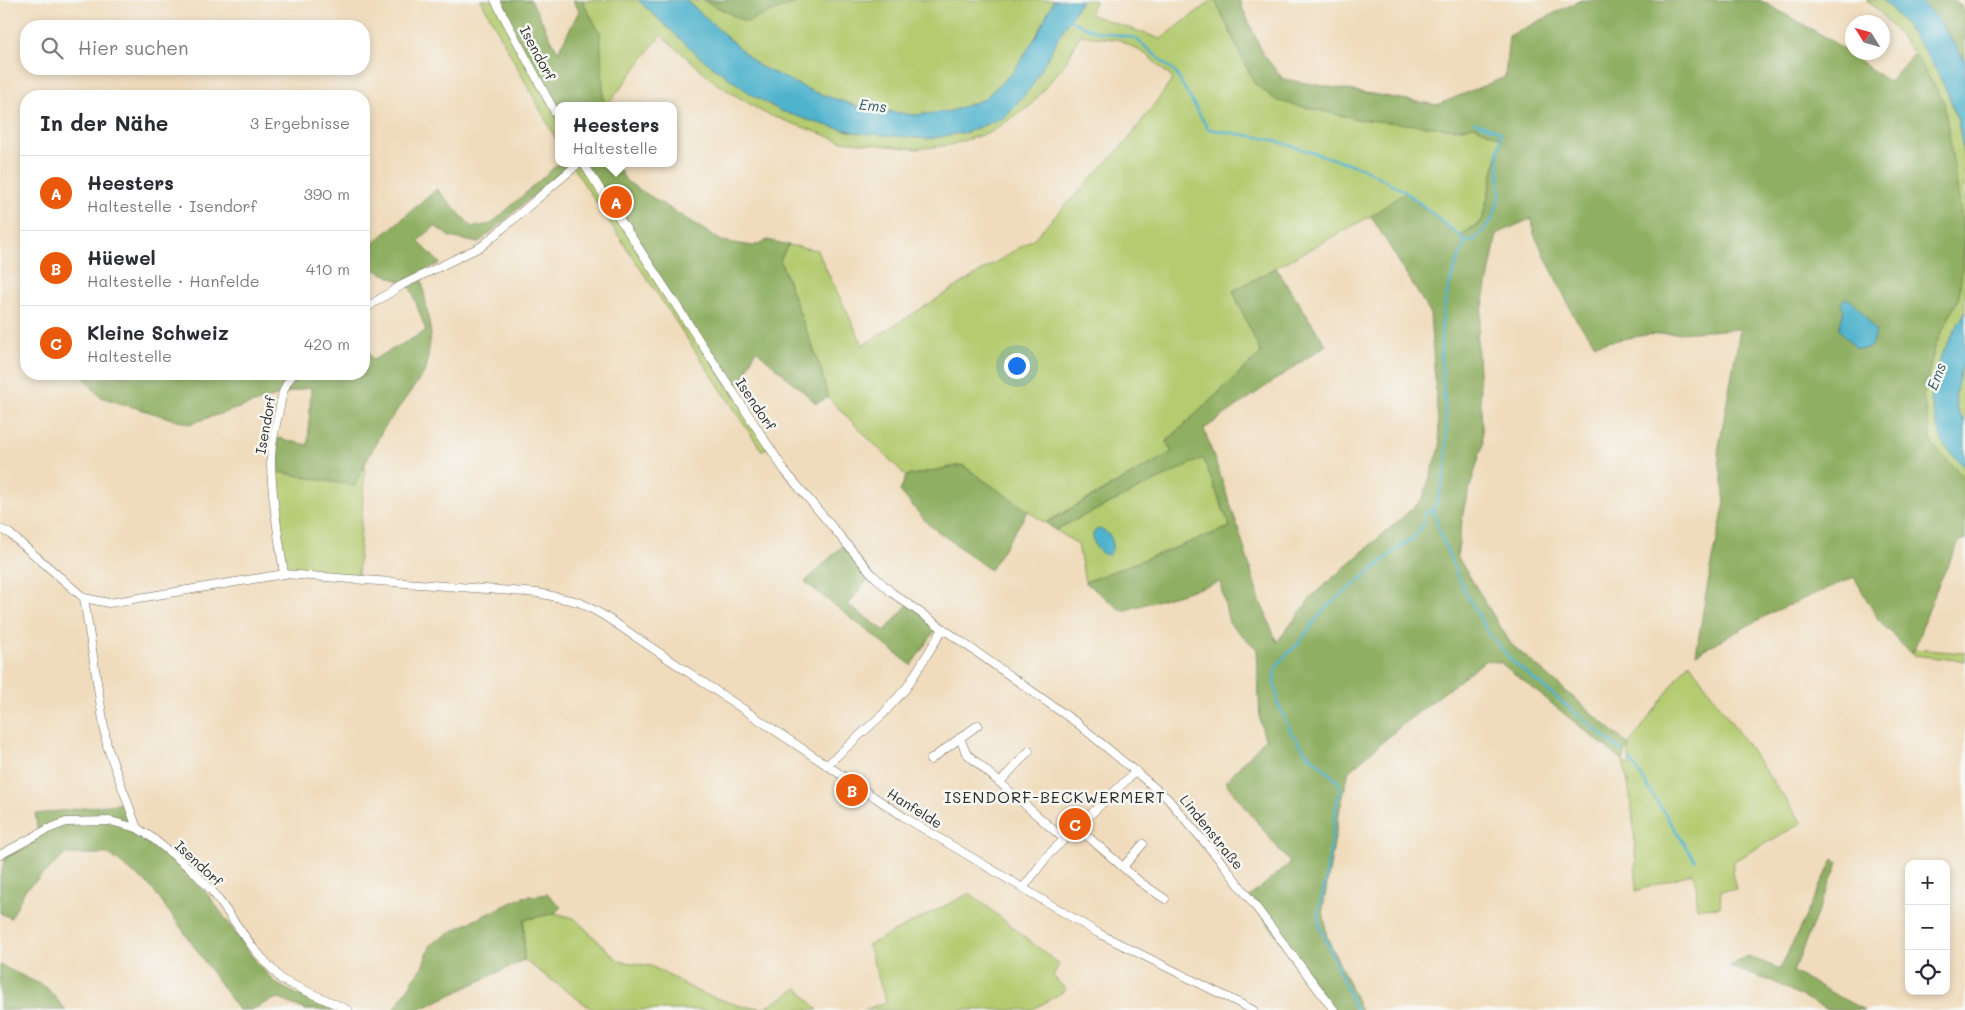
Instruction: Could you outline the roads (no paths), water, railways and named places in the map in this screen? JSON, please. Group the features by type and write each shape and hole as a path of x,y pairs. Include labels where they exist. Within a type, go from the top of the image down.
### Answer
{"street":[{"name":"Isendorf","path":"495,0 555,112"},
{"path":"370,305 402,285 482,246 573,167"},
{"name":"Isendorf","path":"586,167 785,471 883,584 943,629"},
{"name":"Isendorf","path":"284,574 277,529 271,461 273,439 282,395 288,380"},
{"path":"0,529 9,533 84,598 109,603 284,574"},
{"name":"Hanfelde","path":"284,574 538,593 579,602 629,632 904,817 1098,933 1253,1010"},
{"path":"84,598 107,746 137,828"},
{"path":"827,765 883,714 907,687 943,629"},
{"name":"Lindenstraße","path":"943,629 1077,722 1168,798 1184,816 1334,1010"},
{"path":"930,760 978,725"},
{"path":"960,738 966,753 1064,839"},
{"path":"1000,782 1029,752"},
{"path":"1023,888 1049,854 1136,771"},
{"name":"Isendorf","path":"0,855 48,829 66,822 110,821 137,828 152,836 186,865 213,892 254,949 282,980 348,1010"},
{"path":"1077,827 1140,882 1165,899"},
{"path":"1123,867 1143,844"}],"water":[{"path":"638,0 686,0 759,66 814,92 866,109 916,115 951,111 984,99 1014,71 1037,35 1054,0 1082,0 1061,33 1032,86 1005,117 967,132 928,139 859,133 817,123 781,111 754,96 701,58"},
{"path":"1883,0 1919,0 1938,19 1965,61 1965,164 1957,118 1936,69 1917,40"},
{"path":"1845,298 1849,299 1859,308 1876,332 1873,343 1868,349 1855,348 1839,329 1844,311 1841,303"},
{"name":"Ems","path":"1965,312 1965,363 1961,369 1955,394 1957,411 1965,422 1965,468 1944,445 1931,401 1934,376 1942,354"},
{"path":"1097,529 1106,532 1111,538 1112,546 1109,555 1099,551 1095,545 1093,534"}],"waterway":[{"path":"1069,20 1095,31 1135,38 1175,72 1208,129 1269,139 1363,168 1406,192 1460,236 1465,243 1448,290 1443,314 1441,339 1447,448 1441,490 1433,510 1442,539 1464,590 1488,633 1513,662 1622,751"},
{"path":"1462,239 1473,242 1492,220 1500,194 1498,156 1501,133 1474,122"},
{"path":"1356,1010 1319,924 1318,914 1325,884 1340,787 1338,781 1306,752 1291,732 1277,702 1278,695 1274,683 1275,670 1326,607 1415,536 1423,525 1425,513 1432,510"},
{"path":"1630,759 1695,861"}],"place":[{"name":"Heesters","path":"616,202"},
{"name":"Hüewel","path":"852,790"},
{"name":"Kleine Schweiz","path":"1075,824"}],"district":[{"name":"ISENDORF-BECKWERMERT","path":"1055,796"}]}
